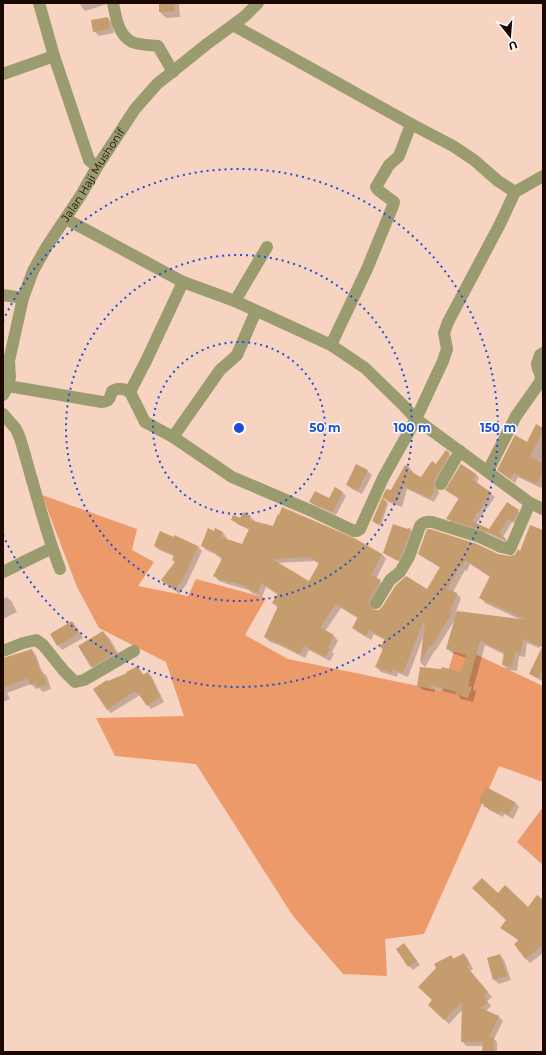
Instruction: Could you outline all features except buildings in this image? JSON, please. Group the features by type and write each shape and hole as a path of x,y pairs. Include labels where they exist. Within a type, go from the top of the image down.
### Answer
{"street":[{"path":"39,3 54,56 89,160 97,167"},
{"path":"113,3 118,25 127,39 134,42 158,46 173,72"},
{"name":"Jalan Haji Mushonif","path":"5,391 10,377 9,361 23,298 33,271 97,167 135,109 157,84 207,44 233,26 258,3"},
{"path":"233,26 453,146 474,160 498,181 515,192"},
{"path":"3,74 54,56"},
{"path":"331,345 367,269 394,202 376,187 389,165 399,156 411,124"},
{"path":"5,391 106,402 110,399 112,391 123,388 130,392 145,422 173,437 232,477 357,531 360,529 383,478 416,419 437,376 446,354 447,349 444,333 448,322 499,226 515,192 543,176"},
{"path":"66,219 183,282 235,300 331,345 365,368 416,419 530,503 543,509"},
{"path":"235,300 267,247"},
{"path":"130,392 183,282"},
{"path":"3,295 23,298"},
{"path":"173,437 220,370 237,354 256,311"},
{"path":"488,471 516,416 540,382 541,376 537,364 540,355 543,353"},
{"path":"3,414 16,430 20,438 52,548 60,569"},
{"path":"441,484 460,451"},
{"path":"376,603 390,580 400,572 409,557 422,524 429,521 480,537 510,549 530,503"},
{"path":"3,572 52,548"},
{"path":"3,651 23,643 36,640 43,645 75,682 84,680 134,651"}],"shaded area":[{"path":"42,495 137,529 132,550 154,562 138,586 188,596 196,579 266,598 245,635 288,659 442,691 456,645 543,686 543,782 499,766 424,934 385,939 387,976 343,974 293,916 196,764 115,756 96,718 184,716 166,662 99,628 77,587"},
{"path":"543,807 543,865 517,842"}]}
